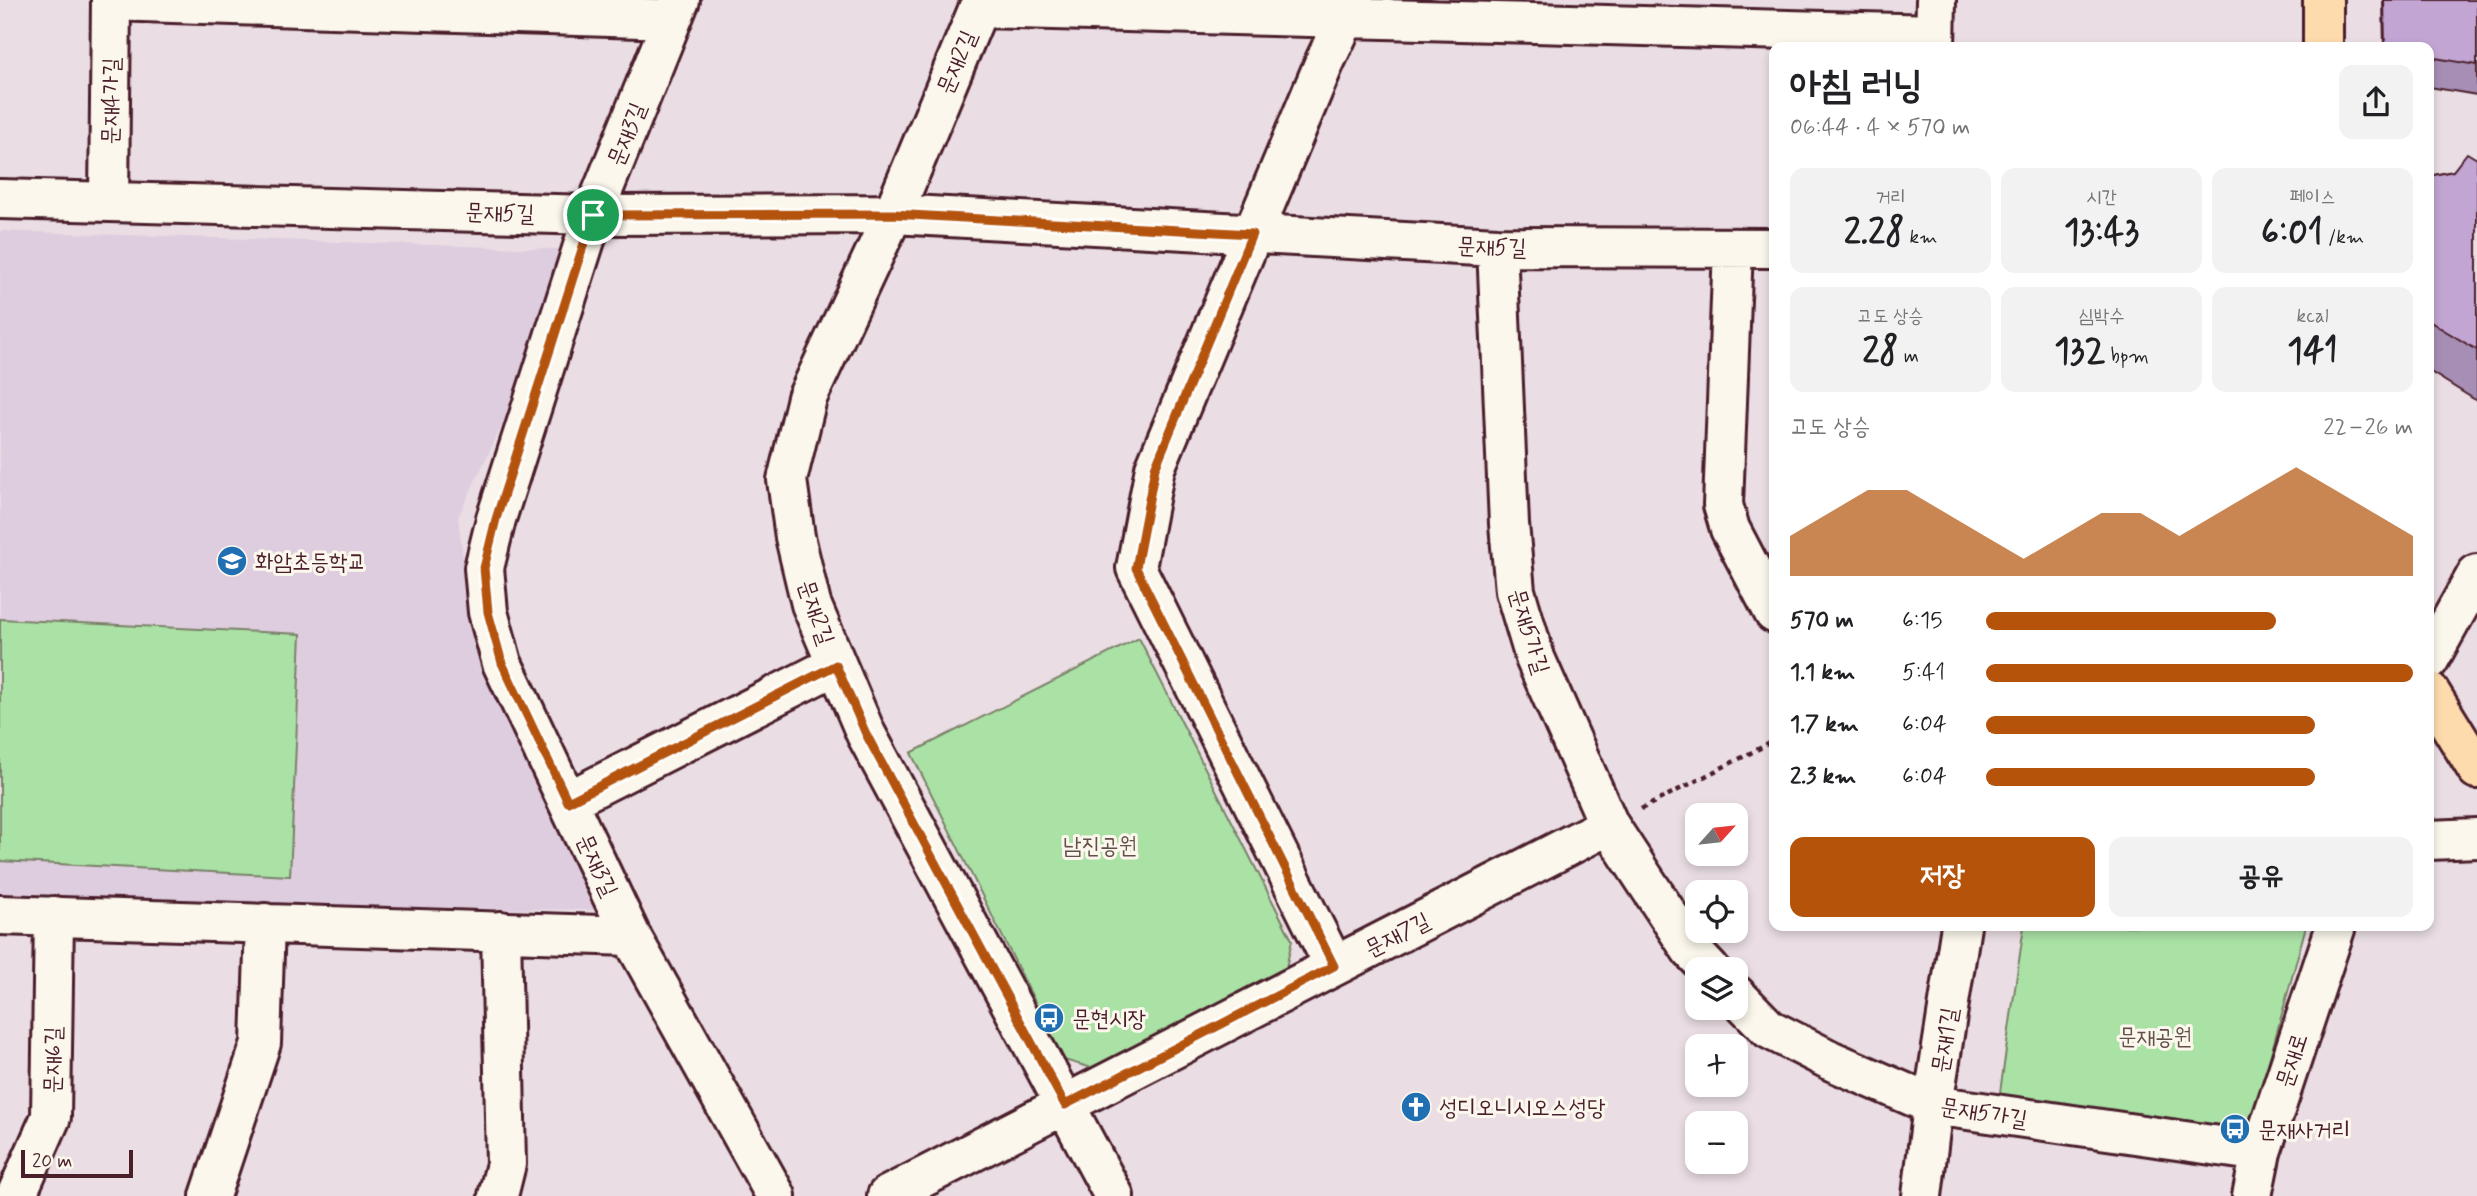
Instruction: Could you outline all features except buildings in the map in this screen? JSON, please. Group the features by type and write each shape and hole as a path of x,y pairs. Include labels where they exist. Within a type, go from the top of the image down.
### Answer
{"main road":[{"path":"2323,0 2323,42"},
{"path":"2434,699 2477,769"}],"street":[{"name":"문재4가길","path":"109,202 111,0 676,10"},
{"path":"980,4 1350,9 1935,27"},
{"name":"문재2길","path":"980,4 893,214 807,398 787,480 795,537 811,604 866,734 1114,1196"},
{"path":"1334,966 1136,568 1155,468 1325,61 1350,9"},
{"name":"문재3길","path":"676,10 593,215 496,519 484,568 488,612 502,663 631,936 776,1196"},
{"name":"문재5길","path":"0,199 593,215 893,214 1497,247 1769,248"},
{"name":"문재5가길","path":"1497,247 1509,524 1515,591 1535,658 1609,825 1698,957"},
{"path":"1733,248 1723,505 1730,529 1769,603"},
{"path":"2434,651 2477,574"},
{"path":"568,802 836,665"},
{"name":"문재7길","path":"887,1196 1609,825"},
{"path":"2434,840 2477,838"},
{"path":"0,915 631,936"},
{"name":"문재6길","path":"16,1196 51,1117 54,916"},
{"path":"210,1196 261,1043 265,923"},
{"path":"498,1196 506,1164 501,931"},
{"name":"문재로","path":"2252,1196 2261,1152 2334,931"},
{"name":"문재1길","path":"1922,1196 1954,935"},
{"name":"문재5가길","path":"1748,1007 1769,1029 1832,1061 1933,1105 2261,1152"}],"path":[{"path":"1609,825 1769,744"}],"shaded area":[{"name":"화암초등학교","path":"0,231 586,250 458,517 469,605 603,910 0,903"}],"green space":[{"path":"0,619 301,634 290,876 0,861"},
{"name":"남진공원","path":"1139,638 1292,940 1286,968 1092,1068 1064,1060 911,753"},
{"name":"문재공원","path":"2023,931 2305,931 2243,1156 1995,1127"}],"place":[{"name":"화암초등학교","path":"232,561"},
{"name":"문현시장","path":"1049,1018"},
{"name":"성디오니시오스성당","path":"1416,1107"},
{"name":"문재사거리","path":"2235,1129"}],"route":[{"path":"893,214 1252,234 1155,468 1136,568 1334,966 1065,1105 866,734 836,665 568,802 502,663 488,612 484,568 496,519 593,215 893,214"}]}
